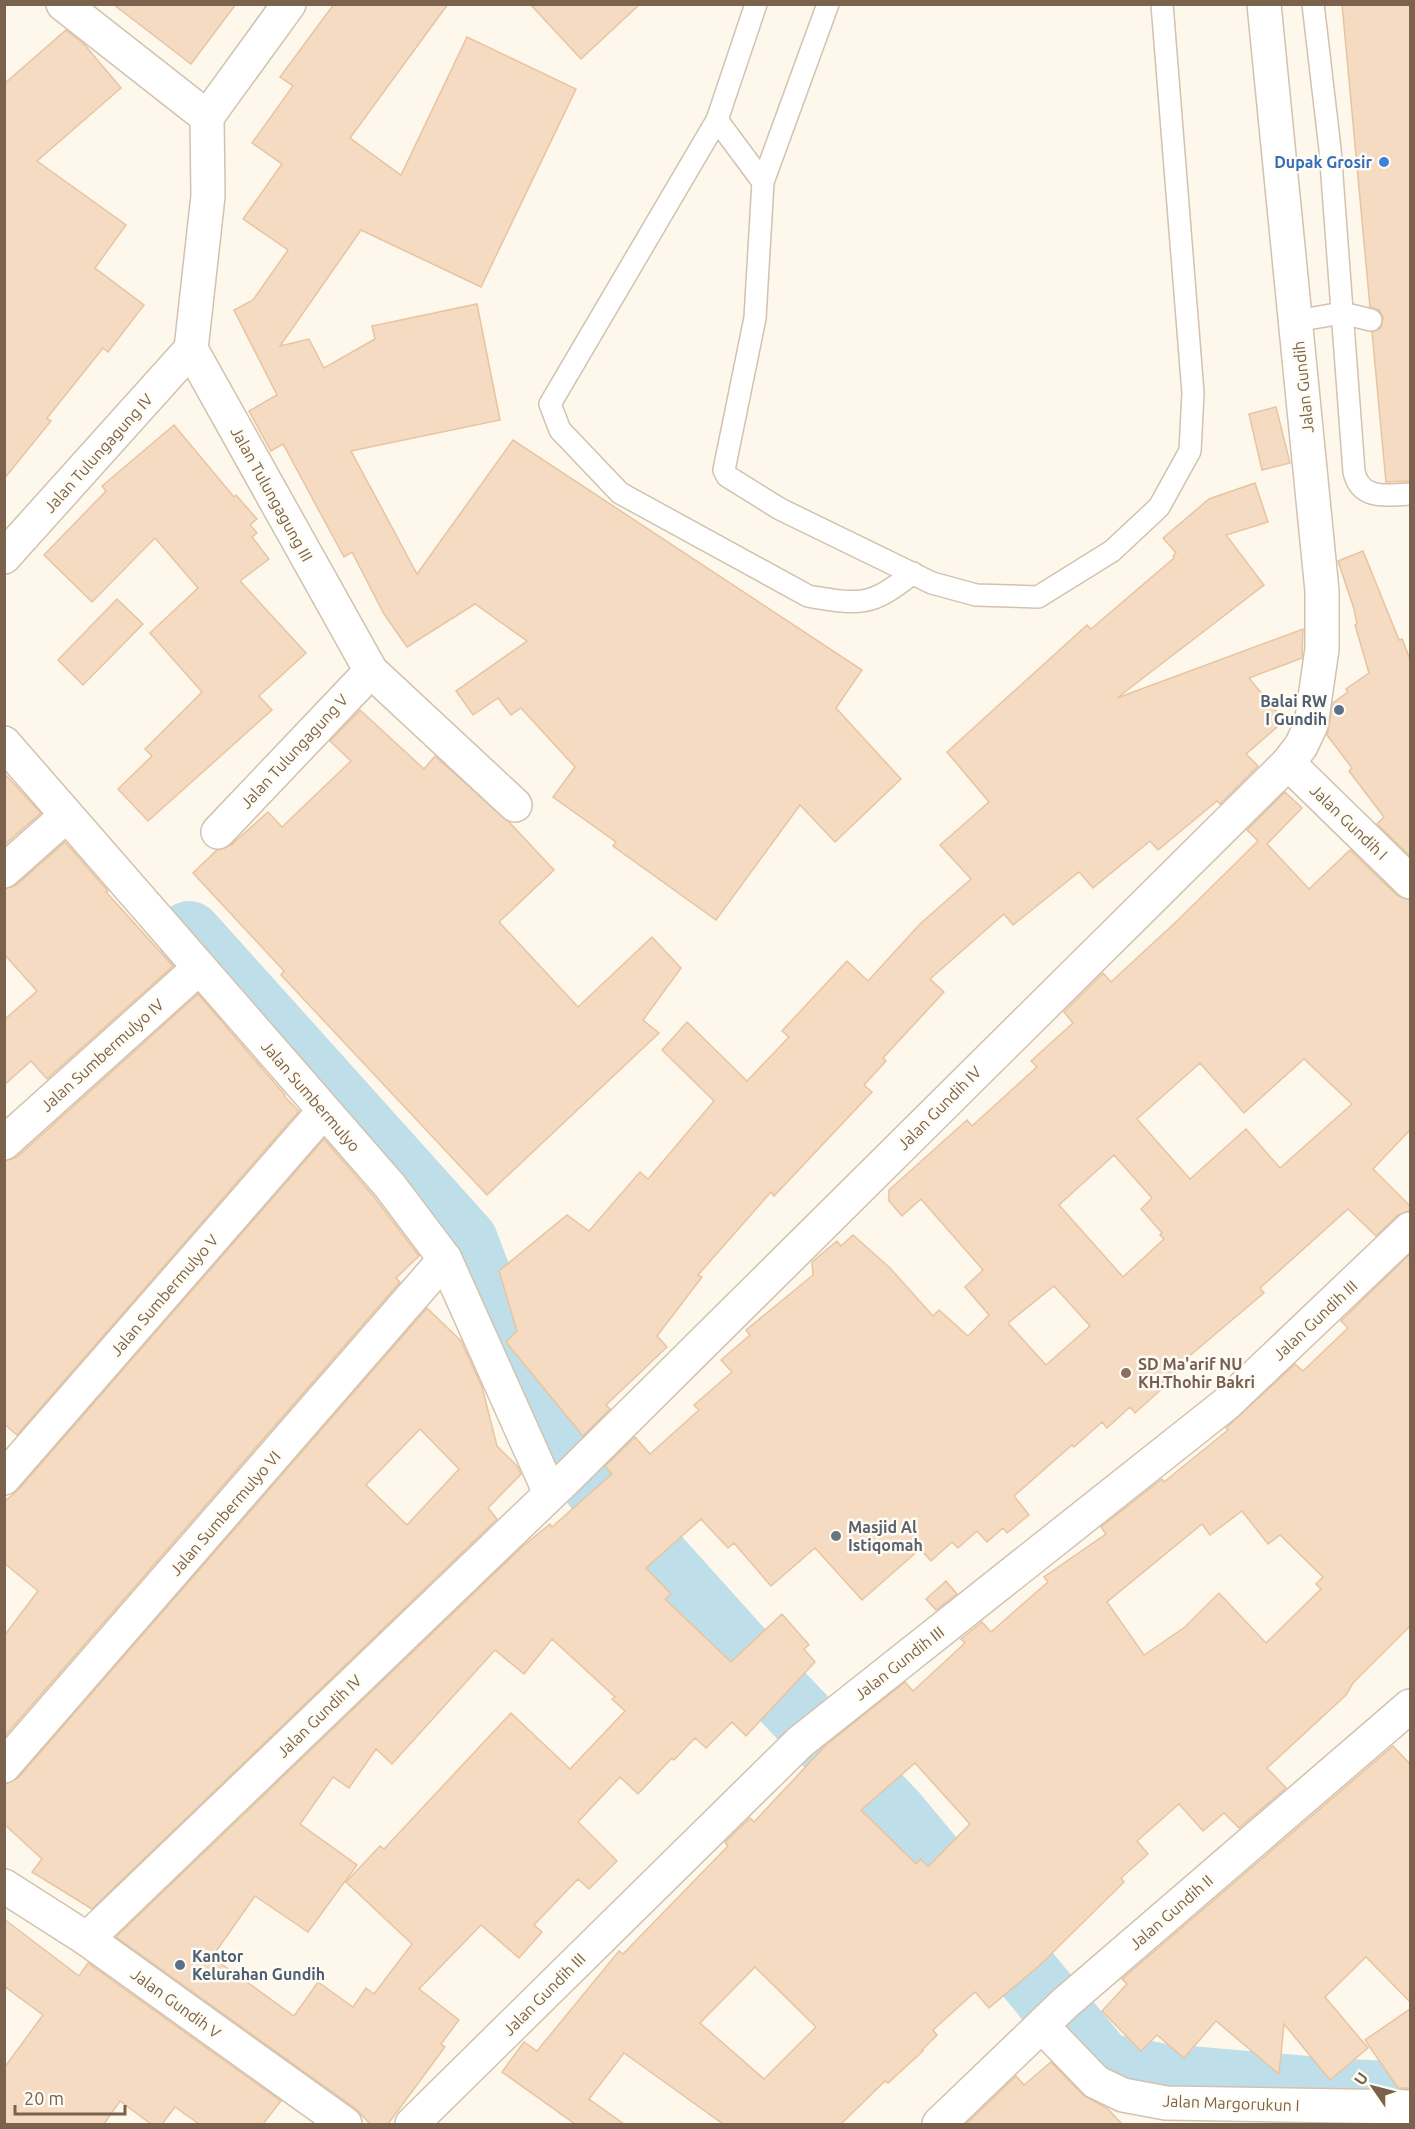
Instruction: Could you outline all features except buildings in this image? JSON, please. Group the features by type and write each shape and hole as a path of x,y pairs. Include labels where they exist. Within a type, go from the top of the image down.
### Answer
{"street":[{"path":"63,4 207,117"},
{"path":"191,349 208,196 207,117 289,4"},
{"name":"Jalan Gundih","path":"1264,4 1320,554 1322,649 1311,725 1301,746 1288,763"},
{"name":"Jalan Tulungagung IV","path":"4,557 191,349"},
{"name":"Jalan Tulungagung III","path":"191,349 371,671 515,805"},
{"name":"Jalan Tulungagung V","path":"218,832 371,671"},
{"name":"Jalan Sumbermulyo","path":"4,743 323,1112 390,1186 445,1259 570,1474"},
{"name":"Jalan Gundih I","path":"1288,763 1410,882"},
{"name":"Jalan Gundih IV","path":"87,1939 570,1474 1288,763"},
{"path":"4,871 66,816"},
{"name":"Jalan Sumbermulyo IV","path":"4,1143 199,968"},
{"name":"Jalan Sumbermulyo V","path":"4,1478 323,1112"},
{"name":"Jalan Gundih III","path":"412,2124 812,1732 1226,1404 1410,1229"},
{"name":"Jalan Sumbermulyo VI","path":"4,1766 445,1259"},
{"name":"Jalan Gundih II","path":"939,2124 1050,2018 1410,1706"},
{"name":"Jalan Gundih V","path":"4,1886 87,1939 345,2124"},
{"name":"Jalan Margorukun I","path":"1050,2018 1096,2082 1123,2095 1166,2103 1410,2107"}],"lane":[{"path":"756,4 717,120 550,404 560,430 620,493 808,596 840,602 870,601 887,594 913,573"},
{"path":"828,4 763,182 755,318 724,470 727,476 780,509 956,592 1038,597 1112,552 1159,507 1190,451 1193,393 1162,4"},
{"path":"1314,4 1330,149 1356,479 1363,489 1377,496 1410,494"},
{"path":"717,120 763,182"},
{"path":"1296,321 1342,313 1371,320"}],"waterway":[{"path":"189,934 465,1241 516,1375 611,1507 764,1677 895,1815 1104,2066 1165,2077 1342,2092 1395,2094"}],"place":[{"name":"Dupak Grosir","path":"1384,162"},
{"name":"Balai RW I Gundih","path":"1339,710"},
{"name":"SD Ma'arif NU KH.Thohir Bakri","path":"1126,1373"},
{"name":"Masjid Al Istiqomah","path":"836,1536"},
{"name":"Kantor Kelurahan Gundih","path":"180,1965"}]}
